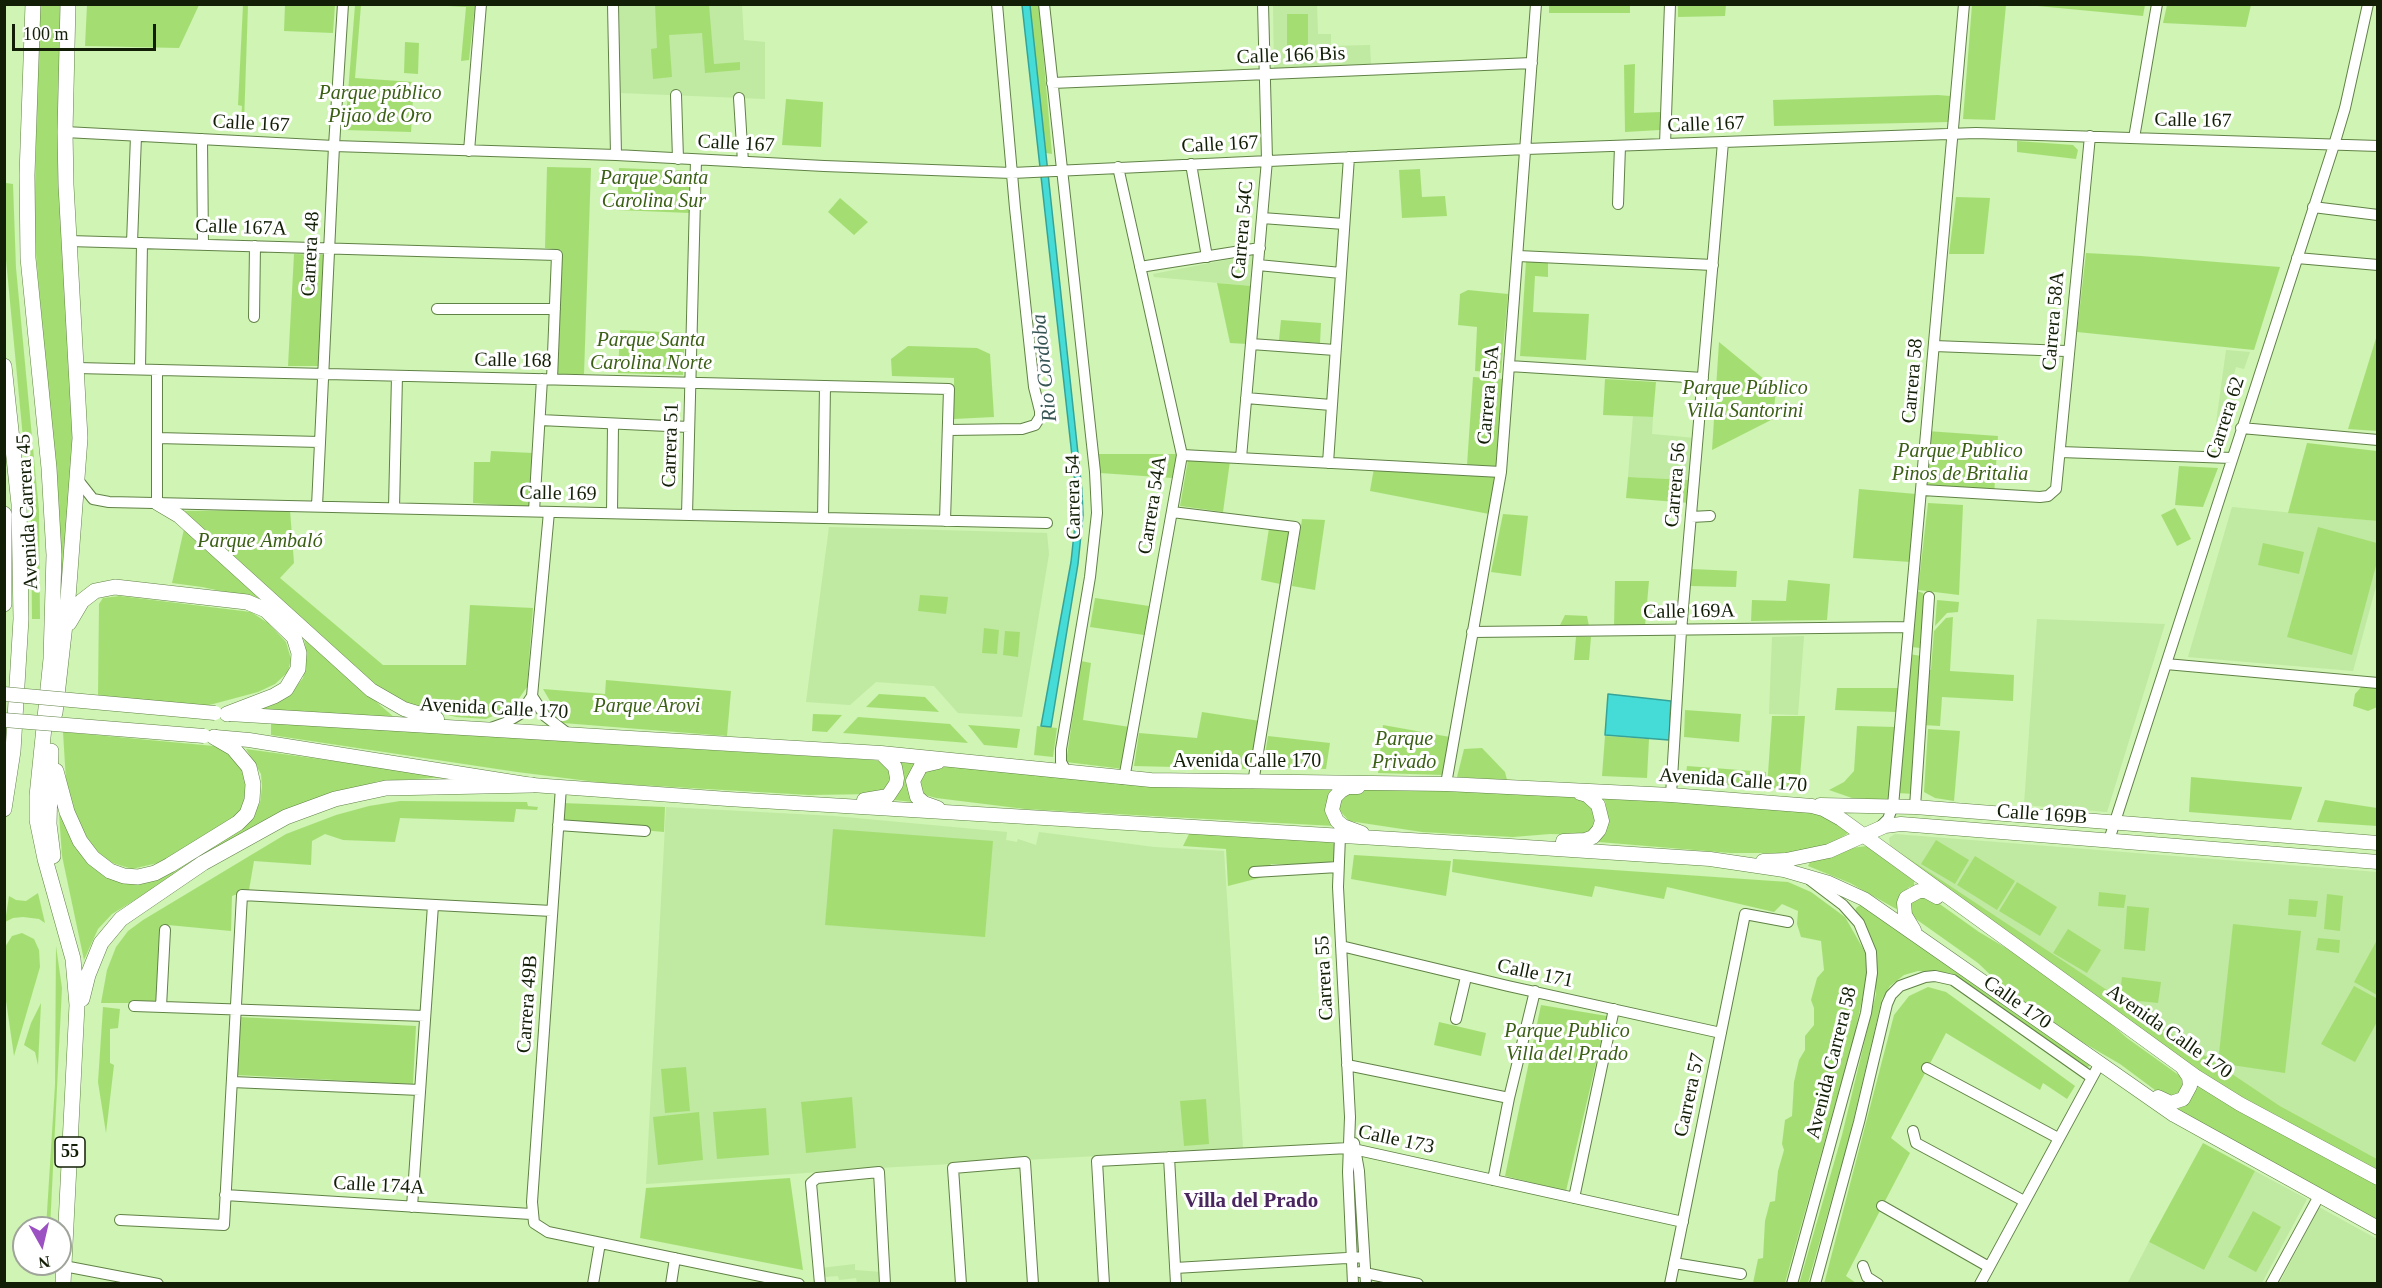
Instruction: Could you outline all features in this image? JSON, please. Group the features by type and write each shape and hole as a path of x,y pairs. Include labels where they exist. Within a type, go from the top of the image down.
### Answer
{"highway":[{"name":"Avenida Carrera 45","path":"33,4 27,175 28,248 34,334 49,468 54,555 51,659 37,796 37,820 45,859 74,959 76,1020 66,1216"},
{"name":"Avenida Carrera 45","path":"60,907 49,824 51,750 65,631 80,438 65,132 68,4"},
{"name":"Avenida Carrera 45","path":"4,366 19,504 21,619 15,730 4,809"},
{"name":"Avenida Carrera 45","path":"4,514 4,604"},
{"path":"65,631 73,613 82,601 95,591 106,587 247,602 258,606 283,624 294,637 299,653 298,669 291,683 280,693 221,713"},
{"path":"51,750 67,812 80,841 93,858 110,871 124,876 138,876 155,873 170,865 238,823 247,814 252,800 253,784 249,767 233,748 209,737"},
{"path":"76,1020 93,960 101,943 121,919 203,863 286,817 335,799 386,788 532,785"}],"main road":[{"path":"157,503 179,516 371,690 404,710 466,727"},
{"name":"Avenida Calle 170","path":"4,694 221,713 881,753 977,761 1124,779 1253,783 1446,784 1804,804 1830,812 2183,1068 2240,1104 2378,1178"},
{"path":"4,720 249,740 532,785 1710,859 1766,867 1802,875 1856,895 1918,935 2174,1115 2376,1227"},
{"path":"814,804 878,799 888,796 893,791 897,778 895,767 881,753"},
{"path":"948,812 924,803 917,797 913,781 918,770 927,763 977,761"},
{"path":"1378,838 1343,826 1337,821 1332,810 1335,797 1348,787 1405,783"},
{"path":"1510,846 1548,840 1576,842 1593,837 1599,830 1602,812 1594,800 1572,790"},
{"name":"Calle 169B","path":"1804,804 1915,807 2378,843"},
{"name":"Calle 169B","path":"1710,859 1786,860 1829,851 1864,837 1879,828 1900,824 2378,862"},
{"path":"1918,935 1908,922 1904,908 1906,897 1912,892 1919,891 1933,894 1965,918 2010,943"},
{"path":"2106,1067 2171,1103 2183,1099 2190,1086 2189,1077 2183,1068"}],"street":[{"name":"Carrera 48","path":"317,506 334,146 344,4"},
{"path":"469,151 481,4"},
{"path":"614,4 616,155"},
{"path":"945,521 948,430 1022,429 1035,425 1041,411 1034,387 1017,172 997,4"},
{"name":"Carrera 54","path":"1044,4 1052,83 1055,170 1095,472 1097,513 1090,577 1061,749 1061,762 1066,771"},
{"name":"Carrera 54C","path":"1241,458 1267,160 1263,4"},
{"name":"Carrera 55A","path":"1446,784 1501,472 1536,4"},
{"path":"1665,144 1670,4"},
{"name":"Carrera 58","path":"1879,828 1888,819 1893,806 1907,627 1922,490 1964,4"},
{"path":"2134,138 2157,4"},
{"name":"Carrera 62","path":"2109,840 2334,145 2345,108 2368,4"},
{"name":"Calle 166 Bis","path":"1052,83 1532,63"},
{"path":"676,95 678,159"},
{"path":"740,98 743,162"},
{"name":"Calle 167","path":"65,132 334,146 1017,172 1526,149 1953,134 2090,136 2378,146"},
{"path":"136,136 140,369"},
{"name":"Carrera 58A","path":"1922,490 2040,497 2048,496 2056,489 2090,136"},
{"path":"202,139 203,245"},
{"name":"Carrera 56","path":"1671,795 1681,631 1723,142"},
{"path":"1618,204 1620,146"},
{"path":"1328,463 1348,157"},
{"name":"Carrera 51","path":"687,515 696,160"},
{"path":"1191,164 1207,256"},
{"name":"Carrera 54A","path":"1118,167 1182,455 1124,779"},
{"path":"2313,207 2378,215"},
{"path":"1262,218 1344,224"},
{"name":"Calle 167A","path":"69,241 557,255 555,309"},
{"path":"254,317 255,246"},
{"path":"1140,267 1260,248"},
{"path":"1518,256 1713,265"},
{"path":"2296,258 2378,265"},
{"path":"1258,265 1341,273"},
{"path":"437,309 555,309 540,420 534,511"},
{"path":"1251,344 1335,350"},
{"path":"1934,346 2066,351"},
{"path":"1509,366 1703,378"},
{"name":"Calle 168","path":"77,368 949,389 948,430"},
{"path":"156,370 157,503"},
{"path":"394,508 397,376"},
{"path":"823,518 825,386"},
{"path":"1246,398 1331,405"},
{"path":"540,420 689,427"},
{"path":"612,513 613,425"},
{"path":"2241,428 2378,440"},
{"path":"157,438 320,442"},
{"path":"2060,452 2232,458"},
{"path":"1182,455 1501,472"},
{"name":"Calle 169","path":"78,480 93,499 109,502 1047,523"},
{"path":"490,728 513,719 525,709 532,696 549,512"},
{"path":"1172,512 1295,527 1253,783"},
{"path":"1691,517 1710,516"},
{"path":"1915,807 1929,597"},
{"name":"Calle 169A","path":"1472,632 1907,627"},
{"path":"1906,649 1925,653"},
{"path":"2166,664 2378,683"},
{"path":"532,696 545,716 567,733"},
{"name":"Carrera 49B","path":"533,1218 561,787"},
{"path":"558,825 645,831"},
{"name":"Carrera 55","path":"1340,836 1338,867 1352,1149 1353,1278"},
{"path":"1254,872 1338,867"},
{"name":"Avenida Carrera 58","path":"1792,1284 1866,1013 1872,973 1871,952 1859,923 1843,905 1802,875"},
{"path":"120,1220 224,1225 242,895 552,911"},
{"path":"412,1207 433,905"},
{"name":"Carrera 57","path":"1670,1284 1745,914 1788,922"},
{"path":"161,1007 165,930"},
{"name":"Calle 171","path":"1341,946 1466,977 1721,1033"},
{"name":"Calle 170","path":"1916,979 1935,976 1953,980 2091,1077"},
{"path":"1456,1019 1466,977"},
{"name":"Avenida Carrera 58","path":"1815,1284 1859,1122 1887,1004 1891,995 1900,986 1916,979"},
{"path":"1493,1180 1509,1098 1535,992"},
{"path":"134,1006 425,1016"},
{"path":"1574,1198 1614,1010"},
{"path":"1347,1065 1509,1098"},
{"path":"1980,1284 2091,1077 2106,1067"},
{"path":"1927,1068 2058,1138"},
{"path":"232,1082 420,1090"},
{"path":"1912,1131 1916,1143 2024,1201"},
{"name":"Carrera 55","path":"1352,1149 1359,1171 1364,1257 1368,1280"},
{"name":"Calle 173","path":"1104,1284 1097,1161 1352,1149 1683,1222"},
{"path":"1169,1157 1176,1284"},
{"path":"961,1284 953,1168 1025,1162 1033,1284"},
{"path":"820,1284 810,1188 813,1180 879,1172 885,1284"},
{"name":"Calle 174A","path":"225,1195 412,1207 533,1218 548,1232 675,1258 750,1279 799,1284"},
{"path":"2271,1284 2319,1196"},
{"path":"1882,1206 1989,1267"},
{"path":"592,1284 600,1243"},
{"path":"1175,1268 1364,1257"},
{"path":"671,1284 675,1258"},
{"path":"1674,1263 1741,1275"},
{"path":"1863,1266 1867,1277 1878,1284"},
{"path":"72,1268 158,1284"},
{"path":"1353,1278 1418,1284"}],"shaded area":[{"path":"619,5 742,5 744,40 765,42 765,99 621,93"},
{"path":"1273,5 1317,5 1318,34 1331,34 1331,46 1370,45 1371,67 1274,69"},
{"path":"1252,255 1255,257 1252,286 1154,277 1153,274"},
{"path":"2226,350 2250,352 2244,369 2236,367 2220,423 2228,425 2218,446 2213,445"},
{"path":"1633,416 1653,417 1652,434 1695,438 1690,480 1628,477"},
{"path":"2232,507 2377,521 2377,583 2353,671 2188,657"},
{"path":"829,527 1047,533 1049,554 1022,717 958,713 934,686 876,682 850,705 806,702"},
{"path":"2037,619 2165,624 2107,812 2024,805"},
{"path":"1804,636 1798,715 1769,714 1772,637"},
{"path":"666,807 834,816 1007,832 1006,840 1017,842 1018,839 1036,845 1039,832 1154,847 1224,851 1243,1148 878,1168 646,1184"},
{"path":"1895,834 2377,872 2377,1159 2280,1106 1890,846 1889,838"},
{"path":"2255,1171 2307,1199 2262,1283 2127,1284 2149,1242 2204,1270"},
{"path":"2319,1207 2377,1239 2377,1283 2279,1284"},
{"path":"855,1264 855,1270 881,1272 881,1283 857,1283 856,1278 839,1280 838,1276 824,1277 821,1268"}],"green space":[{"path":"87,4 199,5 179,48 85,46"},
{"path":"2167,4 2251,5 2246,27 2163,23"},
{"path":"39,5 61,5 76,431 62,603 55,472 34,231"},
{"path":"243,5 248,5 244,123 241,123 242,106 238,105"},
{"path":"285,5 335,5 333,33 284,31"},
{"name":"Parque público Pijao de Oro","path":"355,5 361,5 355,78 414,82 411,132 345,130"},
{"path":"429,5 475,5 469,60 461,61 466,7"},
{"path":"655,5 709,5 714,64 740,62 740,70 705,73 702,33 669,35 672,77 653,79 651,49 657,48"},
{"path":"1030,5 1039,5 1052,154 1046,153"},
{"path":"1549,5 1630,5 1630,13 1549,13"},
{"path":"1678,5 1726,5 1725,16 1678,17"},
{"path":"1972,5 2006,5 1995,120 1963,119"},
{"path":"2027,5 2145,5 2143,16"},
{"path":"1287,14 1308,14 1308,55 1287,55"},
{"path":"405,42 419,43 418,74 404,73"},
{"path":"1635,64 1634,113 1661,112 1660,130 1625,132 1624,65"},
{"path":"1950,96 1949,122 1774,126 1773,100"},
{"path":"786,99 823,102 821,147 782,145"},
{"path":"2017,141 2073,145 2078,150 2076,159 2017,152"},
{"path":"547,167 591,168 584,374 557,374 561,250 545,248"},
{"name":"Parque Santa Carolina Sur","path":"619,168 692,171 690,213 617,210"},
{"path":"1420,169 1422,197 1445,196 1447,216 1402,218 1399,170"},
{"path":"6,183 13,184 16,268 39,511 40,619 32,619 31,522 6,260"},
{"path":"1956,197 1990,198 1984,254 1949,254"},
{"path":"840,198 868,222 854,235 828,212"},
{"path":"2086,253 2280,267 2254,350 2077,332"},
{"path":"294,254 325,255 318,366 288,366"},
{"path":"1526,261 1548,261 1548,277 1535,276 1533,312 1589,314 1586,360 1520,356"},
{"path":"1217,283 1252,286 1247,344 1230,343"},
{"path":"1468,290 1508,294 1501,373 1475,371 1477,327 1458,325 1460,294"},
{"path":"1281,320 1321,323 1320,343 1279,340"},
{"name":"Parque Santa Carolina Norte","path":"620,330 685,333 683,375 618,373"},
{"path":"2377,335 2377,431 2348,429 2365,374"},
{"name":"Parque Público Villa Santorini","path":"1719,342 1776,389 1773,419 1712,450"},
{"path":"908,346 977,348 990,354 994,417 954,419 954,378 892,376 891,359"},
{"path":"1473,377 1503,379 1496,466 1467,465"},
{"path":"1605,379 1656,382 1653,417 1603,415"},
{"name":"Parque Publico Pinos de Britalia","path":"1927,431 1998,436 1994,495 1922,490"},
{"path":"2307,443 2377,451 2377,521 2288,513"},
{"path":"491,451 533,453 530,507 473,503 474,462 490,462"},
{"path":"1098,454 1178,454 1172,478 1100,473"},
{"path":"1188,460 1230,461 1223,512 1180,506"},
{"path":"2179,466 2218,468 2203,507 2175,505"},
{"path":"1374,468 1496,474 1489,514 1370,491"},
{"path":"1628,477 1690,480 1689,503 1626,498"},
{"path":"1859,489 1916,494 1910,562 1853,558"},
{"path":"1928,503 1963,505 1959,595 1918,590"},
{"path":"2175,508 2191,539 2177,546 2161,515"},
{"name":"Parque Ambaló","path":"290,510 294,563 280,578 383,665 466,665 470,605 533,608 527,687 513,707 486,719 456,717 420,708 386,695 182,511"},
{"path":"1503,514 1528,516 1521,576 1491,572"},
{"path":"1302,519 1325,520 1315,590 1292,586"},
{"path":"2318,527 2377,543 2377,562 2352,655 2287,637"},
{"path":"1269,528 1289,531 1280,584 1261,580"},
{"path":"184,529 263,600 172,583"},
{"path":"2263,543 2304,552 2299,574 2258,565"},
{"path":"1691,569 1737,571 1736,587 1691,586"},
{"path":"1788,580 1830,584 1827,620 1751,621 1752,600 1786,601"},
{"path":"1615,581 1649,581 1645,626 1614,626"},
{"path":"1917,591 1923,593 1925,610 1921,648 1911,647"},
{"path":"920,595 948,597 946,614 918,611"},
{"path":"120,596 251,612 268,623 286,642 291,659 288,672 275,684 258,692 202,707 98,695 99,604 103,598"},
{"path":"1095,598 1149,606 1144,635 1090,627"},
{"path":"1937,600 1959,602 1958,612 1947,613 1935,626"},
{"path":"1565,615 1587,616 1589,626 1560,625"},
{"path":"1953,617 1950,671 2014,675 2013,701 1942,697 1940,726 1923,725 1924,669 1931,670 1934,631 1946,618"},
{"path":"984,628 999,630 997,654 982,653"},
{"path":"1005,631 1020,632 1018,657 1003,655"},
{"path":"1576,637 1591,637 1589,660 1574,660"},
{"path":"304,639 395,718 254,710 291,693 303,678 306,649"},
{"path":"1909,654 1921,656 1914,794 1897,793"},
{"path":"1081,661 1091,663 1083,720 1130,727 1123,769 1066,762"},
{"name":"Parque Arovi","path":"606,680 731,691 727,736 563,723 543,689 605,694"},
{"path":"2363,685 2377,687 2377,707 2368,711 2353,706 2355,694"},
{"path":"1837,688 1900,688 1897,712 1835,710"},
{"path":"879,694 925,697 939,712 866,707"},
{"path":"1685,710 1741,714 1739,742 1684,737"},
{"path":"1202,712 1260,721 1253,769 1134,766 1139,733 1197,738"},
{"path":"813,714 842,715 827,732 812,731"},
{"path":"1772,716 1805,716 1799,789 1767,788"},
{"path":"858,717 950,724 968,743 843,733"},
{"path":"271,723 873,760 883,762 891,771 890,786 877,794 809,795 604,783 271,735"},
{"path":"968,725 1020,729 1017,748 984,745"},
{"name":"Parque Privado","path":"1383,725 1450,737 1443,775 1378,773"},
{"path":"1037,726 1057,728 1053,757 1034,755"},
{"path":"1857,726 1895,727 1889,800 1852,798 1829,790 1844,782 1854,771"},
{"path":"1928,729 1960,731 1954,801 1935,798 1924,792"},
{"path":"63,732 214,746 226,751 241,766 247,780 243,812 162,862 132,869 106,861 89,841 74,815 66,781"},
{"path":"1268,736 1330,743 1326,769 1263,767"},
{"path":"1605,736 1649,739 1647,778 1602,776"},
{"path":"1482,748 1505,772 1507,780 1457,777 1464,749"},
{"path":"246,749 451,777 379,781 335,794 267,819 112,914 98,929 84,960 62,856 59,814 82,853 127,883 248,823 260,803 262,787 261,774"},
{"path":"898,761 915,763 910,773 913,802 894,800"},
{"path":"935,764 1334,785 1334,826 1025,809 936,798 925,795 919,788 921,773"},
{"path":"1687,766 1766,772 1765,788 1685,782"},
{"path":"2191,777 2302,788 2291,820 2189,812"},
{"path":"1408,788 1574,797 1587,799 1597,816 1594,828 1584,835 1550,834 1513,837 1422,832 1349,821 1340,811 1341,797 1354,790"},
{"path":"1600,798 1711,802 1806,811 1826,816 1848,832 1828,845 1806,851 1782,853 1730,853 1599,842 1608,817 1605,801"},
{"path":"2325,800 2377,808 2377,826 2317,822"},
{"path":"400,801 527,802 528,806 538,807 537,810 516,809 514,822 400,818 395,842 343,840 325,834 312,841 311,865 254,861 249,890 232,896 231,931 168,925 161,933 157,1003 101,1003 107,970 116,947 128,931 143,920 286,834 336,815"},
{"path":"562,803 665,807 664,832 561,823"},
{"path":"833,829 993,841 985,937 825,925"},
{"path":"1190,832 1337,840 1334,865 1271,864 1263,877 1228,886 1226,849 1183,846"},
{"path":"1936,840 1969,860 1955,884 1921,864"},
{"path":"1867,846 1914,881 1914,886 1909,887 1900,898 1898,910 1850,883 1808,866 1811,860 1844,849"},
{"path":"1890,846 2119,998 2122,977 2161,982 2158,1003 2120,999 2280,1106 2377,1159 2377,1175 2244,1103 2032,954"},
{"path":"1354,855 1451,861 1446,896 1351,879"},
{"path":"1975,856 2015,881 1997,910 1957,885"},
{"path":"1453,859 1788,882 1811,892 1845,917 1865,952 1867,976 1855,1033 1785,1283 1753,1283 1758,1259 1763,1258 1765,1221 1770,1202 1775,1201 1778,1171 1784,1150 1782,1144 1785,1120 1792,1116 1794,1082 1799,1060 1805,1050 1805,1036 1814,1025 1814,1008 1811,1000 1817,978 1824,970 1821,941 1801,937 1797,924 1798,911 1782,904 1774,912 1667,887 1664,899 1595,886 1592,897 1452,872"},
{"path":"2017,882 2057,907 2040,936 1999,911"},
{"path":"2099,892 2126,895 2124,908 2098,906"},
{"path":"38,893 45,923 39,919 23,917 5,922 9,896 16,900 26,901"},
{"path":"2327,894 2343,896 2340,931 2324,929"},
{"path":"1917,895 1934,900 1979,932 2028,961 2102,1016 2127,1038 2180,1076 2184,1086 2182,1092 2174,1098 2159,1093 2120,1064 2077,1039 2003,987 1978,963 1913,917 1910,905"},
{"path":"2289,899 2318,901 2316,917 2288,915"},
{"path":"1865,905 2090,1062 2090,1066 2084,1068 1951,973 1918,971 1904,975 1890,986 1882,999 1849,1138 1808,1283 1799,1284 1842,1135 1876,994 1875,965 1855,913 1856,908"},
{"path":"2127,906 2149,908 2145,951 2124,949"},
{"path":"2233,924 2301,931 2285,1073 2218,1063"},
{"path":"2068,929 2101,950 2087,973 2053,953"},
{"path":"22,933 34,939 39,950 40,967 14,1056 5,994 5,947 12,936"},
{"path":"2318,938 2340,940 2339,953 2316,950"},
{"path":"2377,940 2377,995 2354,982"},
{"path":"56,946 62,988 51,1216 47,1216 55,1085"},
{"path":"2354,986 2378,999 2377,1022 2355,1062 2321,1044"},
{"path":"1928,987 1946,992 2075,1086 2067,1099 2043,1083 2040,1090 1946,1033 1891,1138 1910,1153 1846,1276 1856,1283 1824,1284 1894,1015 1909,996"},
{"path":"41,1003 38,1065 35,1052 24,1045"},
{"name":"Parque Publico Villa del Prado","path":"1541,1005 1607,1016 1566,1191 1505,1176"},
{"path":"103,1007 120,1009 118,1028 110,1029 110,1063 114,1065 106,1133 98,1082"},
{"path":"239,1017 416,1026 413,1084 236,1075"},
{"path":"1439,1022 1486,1033 1481,1056 1434,1045"},
{"path":"686,1067 690,1111 665,1113 661,1069"},
{"path":"2194,1084 2377,1183 2377,1221 2178,1111"},
{"path":"852,1097 856,1148 806,1153 801,1102"},
{"path":"1206,1099 1209,1144 1184,1146 1180,1101"},
{"path":"766,1108 769,1155 717,1159 713,1112"},
{"path":"699,1112 703,1160 658,1165 653,1117"},
{"path":"2203,1143 2255,1171 2204,1270 2149,1242"},
{"path":"790,1178 803,1270 640,1238 646,1188"},
{"path":"2253,1211 2281,1227 2256,1272 2228,1257"}],"water":[{"path":"1022,5 1030,5 1083,515 1078,564 1051,727 1041,726 1071,562 1076,492"},
{"path":"1608,694 1671,701 1669,740 1605,735"}],"district":[{"name":"Villa del Prado","path":"1251,1202"}],"water label":[{"name":"Rio Cordoba","path":"1045,368"}]}
